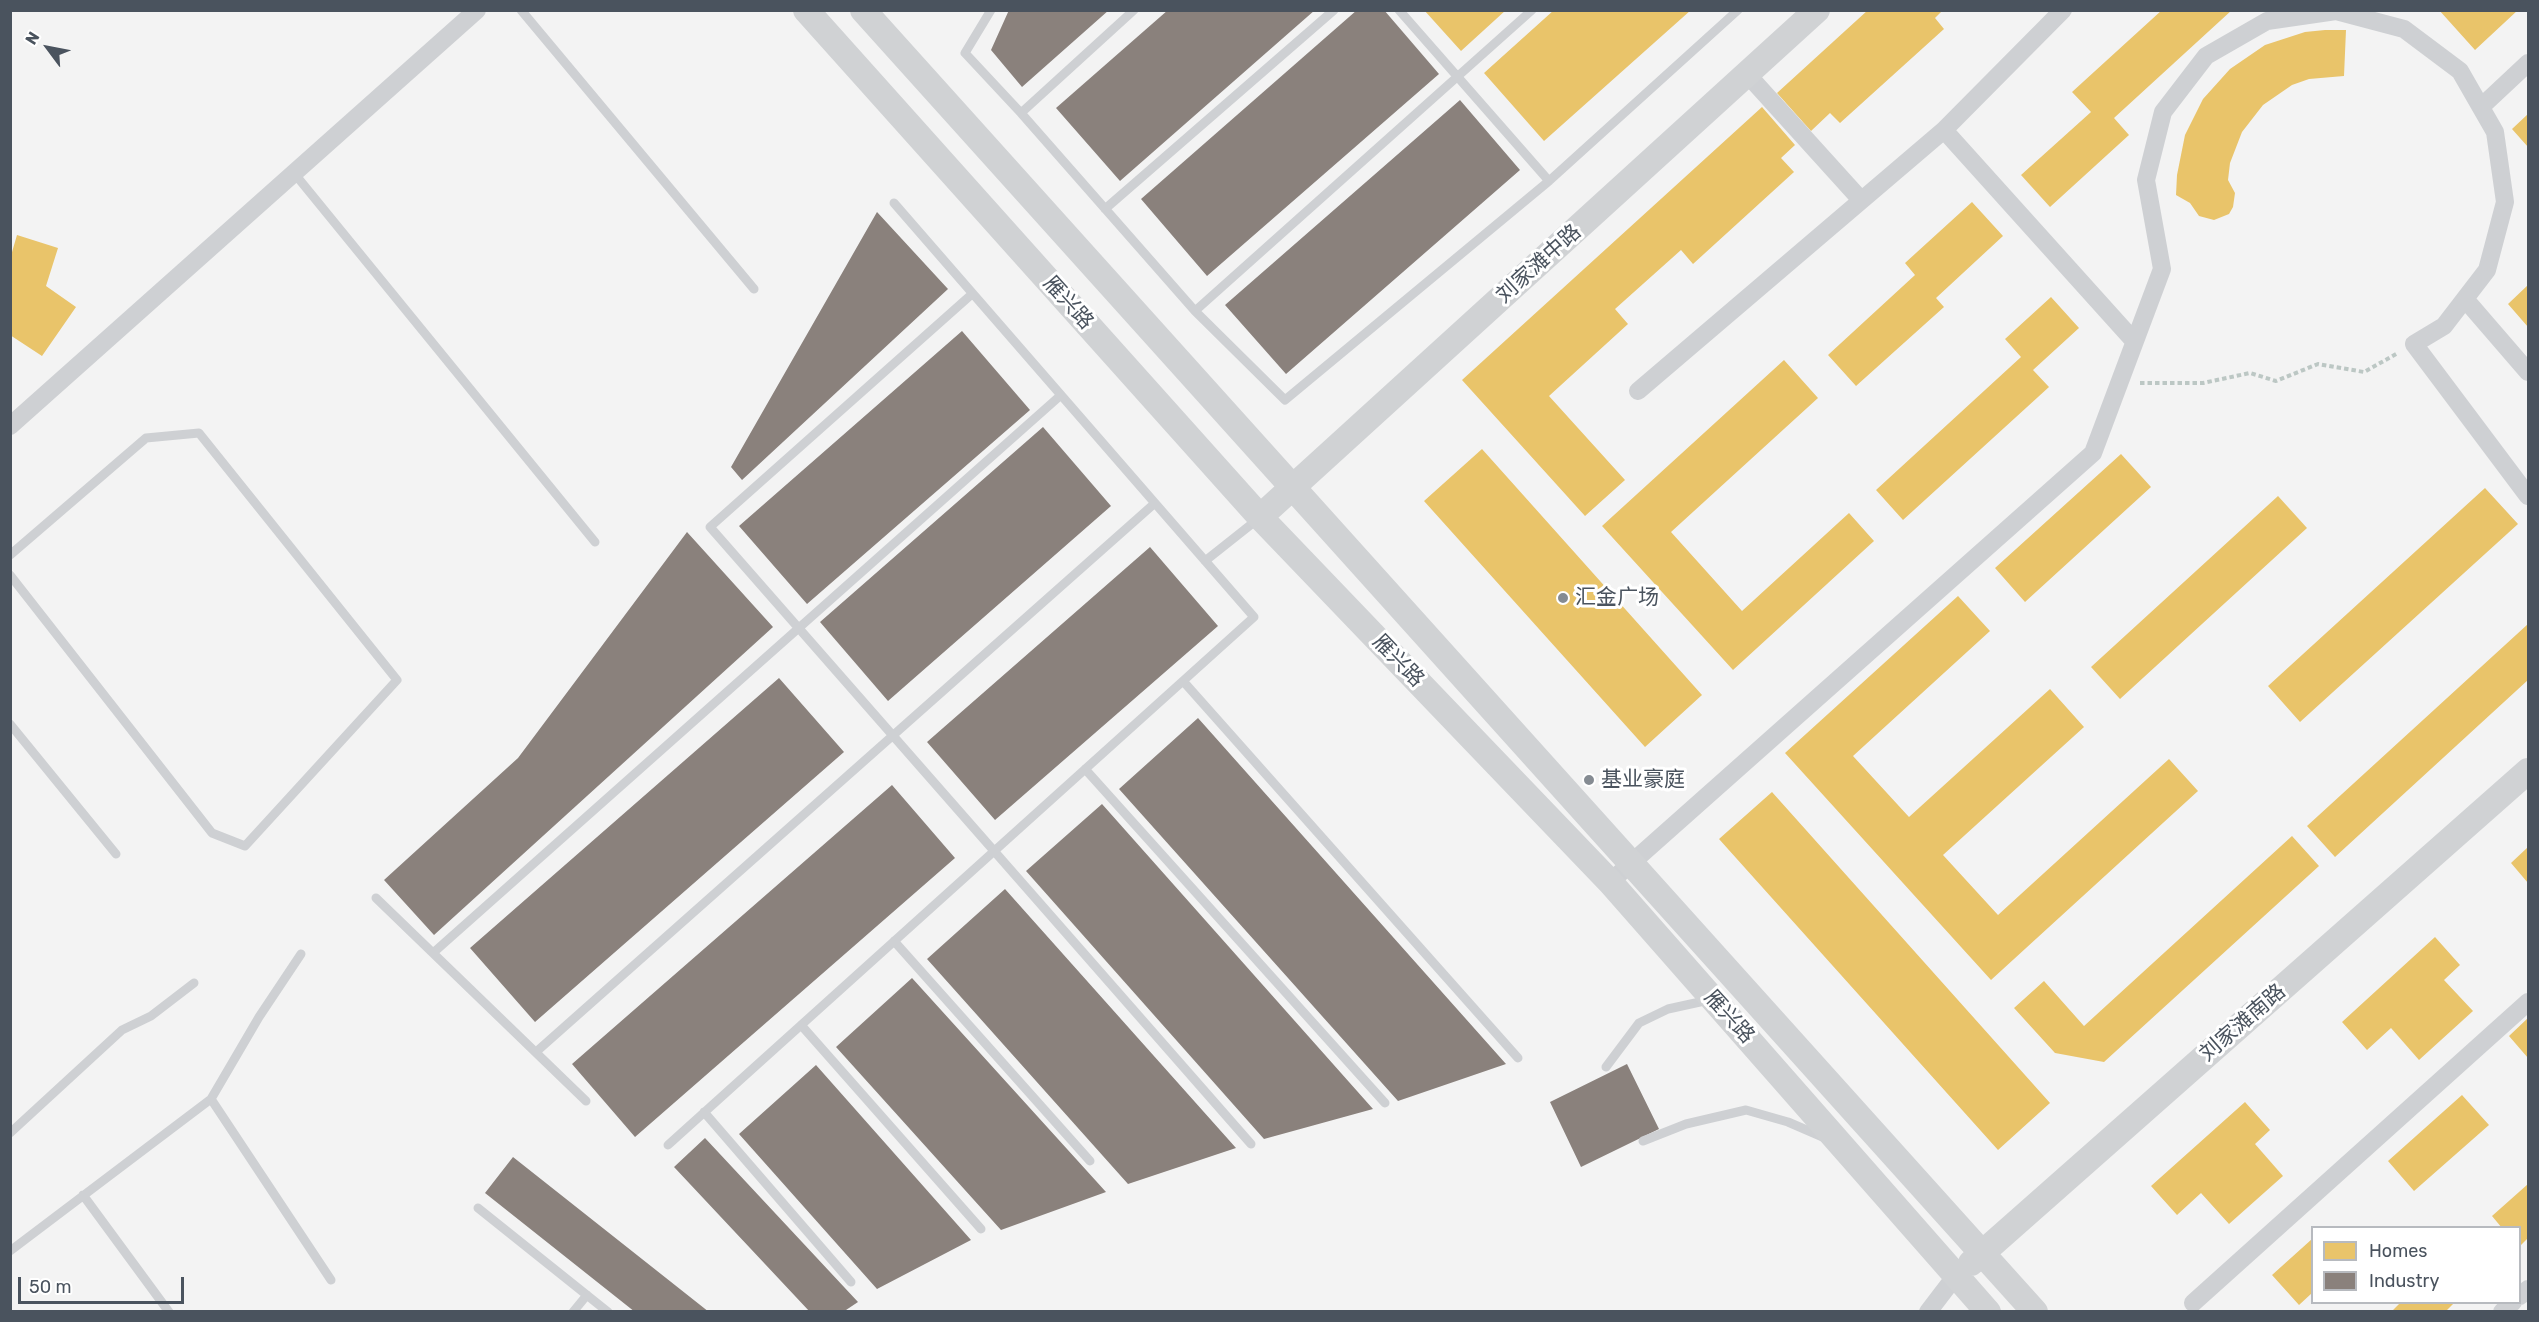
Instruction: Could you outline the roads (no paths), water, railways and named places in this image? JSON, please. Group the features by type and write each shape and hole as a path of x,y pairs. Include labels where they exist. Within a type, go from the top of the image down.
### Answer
{"main road":[{"name":"雁兴路","path":"806,10 1260,518 1610,882 1989,1311"},
{"name":"雁兴路","path":"862,10 2035,1311"},
{"name":"刘家滩中路","path":"1260,518 1817,10"},
{"name":"刘家滩南路","path":"1957,1274 2529,771"}],"street":[{"path":"10,426 477,10"},
{"path":"1638,391 1944,130 2063,10"},
{"path":"1610,882 2093,453 2162,269 2146,180 2163,112 2206,56 2267,21 2337,11 2394,18 2404,29 2460,71 2495,132 2505,201 2487,270 2444,326 2414,344 2529,496"},
{"path":"2481,107 2529,63"},
{"path":"1747,74 1861,200"},
{"path":"1944,130 2134,341"},
{"path":"2465,298 2529,372"},
{"path":"2193,1303 2529,1002"},
{"path":"1928,1311 1957,1274"}],"lane":[{"path":"521,10 754,289"},
{"path":"991,10 965,53 1022,113 1195,311 1285,400 1550,181 1738,10"},
{"path":"1022,113 1134,10"},
{"path":"1105,209 1334,10"},
{"path":"1399,10 1550,181"},
{"path":"1195,311 1533,10"},
{"path":"294,173 595,542"},
{"path":"668,1145 1254,617 894,203"},
{"path":"972,294 710,527 894,734 1251,1144"},
{"path":"433,953 1061,395"},
{"path":"10,555 146,438 200,433 397,680 246,846 212,832 10,575"},
{"path":"536,1052 1155,503"},
{"path":"1205,561 1260,518"},
{"path":"1182,681 1518,1058"},
{"path":"10,724 116,854"},
{"path":"1085,769 1385,1103"},
{"path":"376,898 586,1101"},
{"path":"894,941 1090,1161"},
{"path":"10,1251 211,1099 259,1017 301,954"},
{"path":"10,1133 122,1030 151,1016 194,983"},
{"path":"1606,1067 1639,1023 1668,1009 1713,999"},
{"path":"801,1025 981,1228"},
{"path":"211,1099 332,1280"},
{"path":"1643,1141 1686,1124 1746,1110 1788,1122 1844,1146"},
{"path":"704,1112 851,1282"},
{"path":"83,1196 170,1311"},
{"path":"478,1208 608,1311"},
{"path":"573,1311 587,1295"}],"place":[{"name":"汇金广场","path":"1563,598"},
{"name":"基业豪庭","path":"1589,780"}]}
